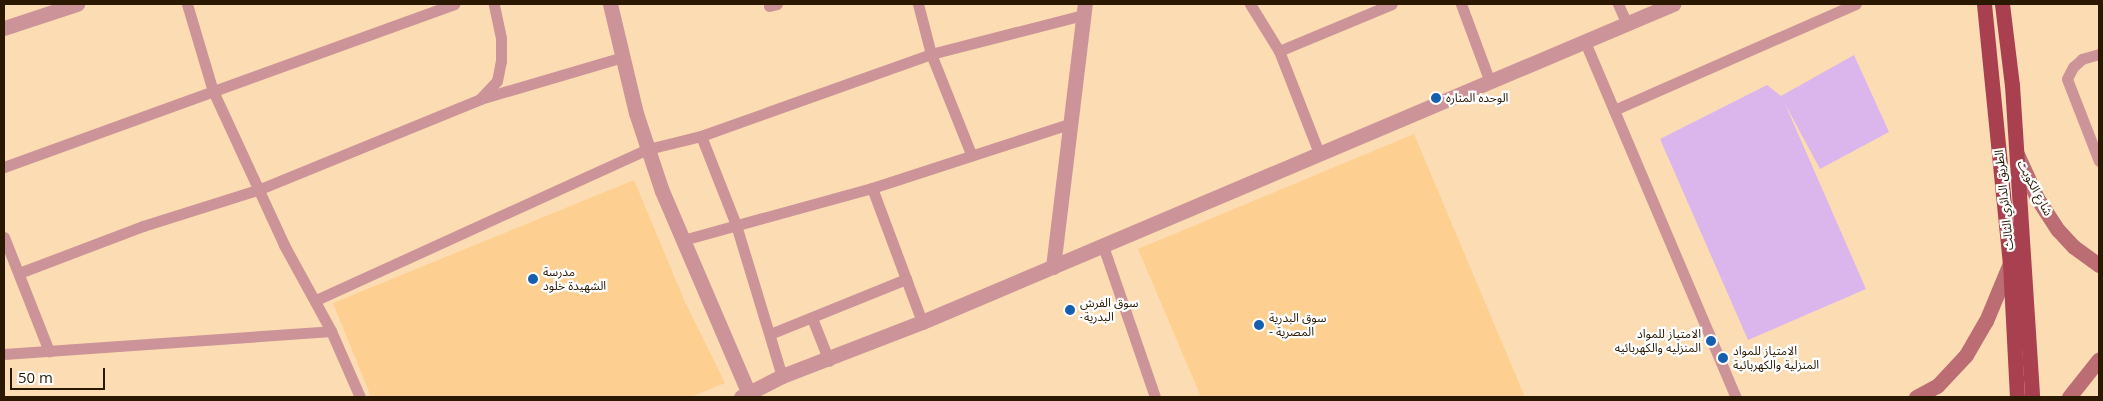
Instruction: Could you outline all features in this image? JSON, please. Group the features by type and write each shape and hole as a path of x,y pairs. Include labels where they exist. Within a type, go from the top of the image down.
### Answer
{"highway":[{"name":"الطريق الدائري الثالث","path":"1984,4 2010,263 2017,397"},
{"name":"الطريق الدائري الثالث","path":"2002,4 2012,85 2032,397"}],"main road":[{"name":"شارع الكويت","path":"2015,150 2038,198 2058,230 2074,247 2099,265"},
{"path":"1916,397 1937,386 1966,355 1986,321 2010,263"},
{"path":"2069,397 2099,359"}],"street":[{"path":"4,28 77,4"},
{"path":"187,4 213,92 260,189 284,245 316,300 331,331 360,397"},
{"path":"4,167 454,4"},
{"path":"480,99 497,81 501,61 501,38 494,4"},
{"path":"610,4 648,149 747,396 782,376 828,361 922,322 1673,4"},
{"path":"918,4 931,54 971,154"},
{"path":"1250,4 1279,51 1319,154"},
{"path":"1279,51 1392,4"},
{"path":"1461,4 1490,82"},
{"path":"1618,4 1627,24"},
{"path":"1614,110 1856,4"},
{"path":"316,300 648,149 701,136 931,54 1084,9 1053,267"},
{"path":"1585,42 1736,397"},
{"path":"2099,54 2082,59 2073,67 2068,79 2099,161"},
{"path":"19,273 144,226 260,189 480,99 623,58"},
{"path":"683,240 872,188 971,154 1069,124"},
{"path":"701,136 736,225 782,376"},
{"path":"872,188 922,322"},
{"path":"4,237 49,351"},
{"path":"1103,246 1155,397"},
{"path":"770,334 906,279"},
{"path":"812,318 828,361"},
{"path":"4,354 331,331"}],"shaded area":[{"path":"1854,55 1889,132 1820,169 1785,104 1866,289 1748,340 1660,139 1767,85 1781,96"},
{"name":"سوق البدرية - المصرية","path":"1414,134 1525,397 1201,397 1138,249"},
{"name":"مدرسة الشهيدة خلود","path":"634,180 685,302 725,383 691,397 371,397 333,303"}],"place":[{"name":"الوحده المناره","path":"1436,98"},
{"name":"مدرسة الشهيدة خلود","path":"533,279"},
{"name":"سوق الفرش -البدرية","path":"1070,310"},
{"name":"سوق البدرية - المصرية","path":"1259,325"},
{"name":"الامتياز للمواد المنزليه والكهربائيه","path":"1711,341"},
{"name":"الامتياز للمواد المنزلية والكهربائية","path":"1723,358"}]}
